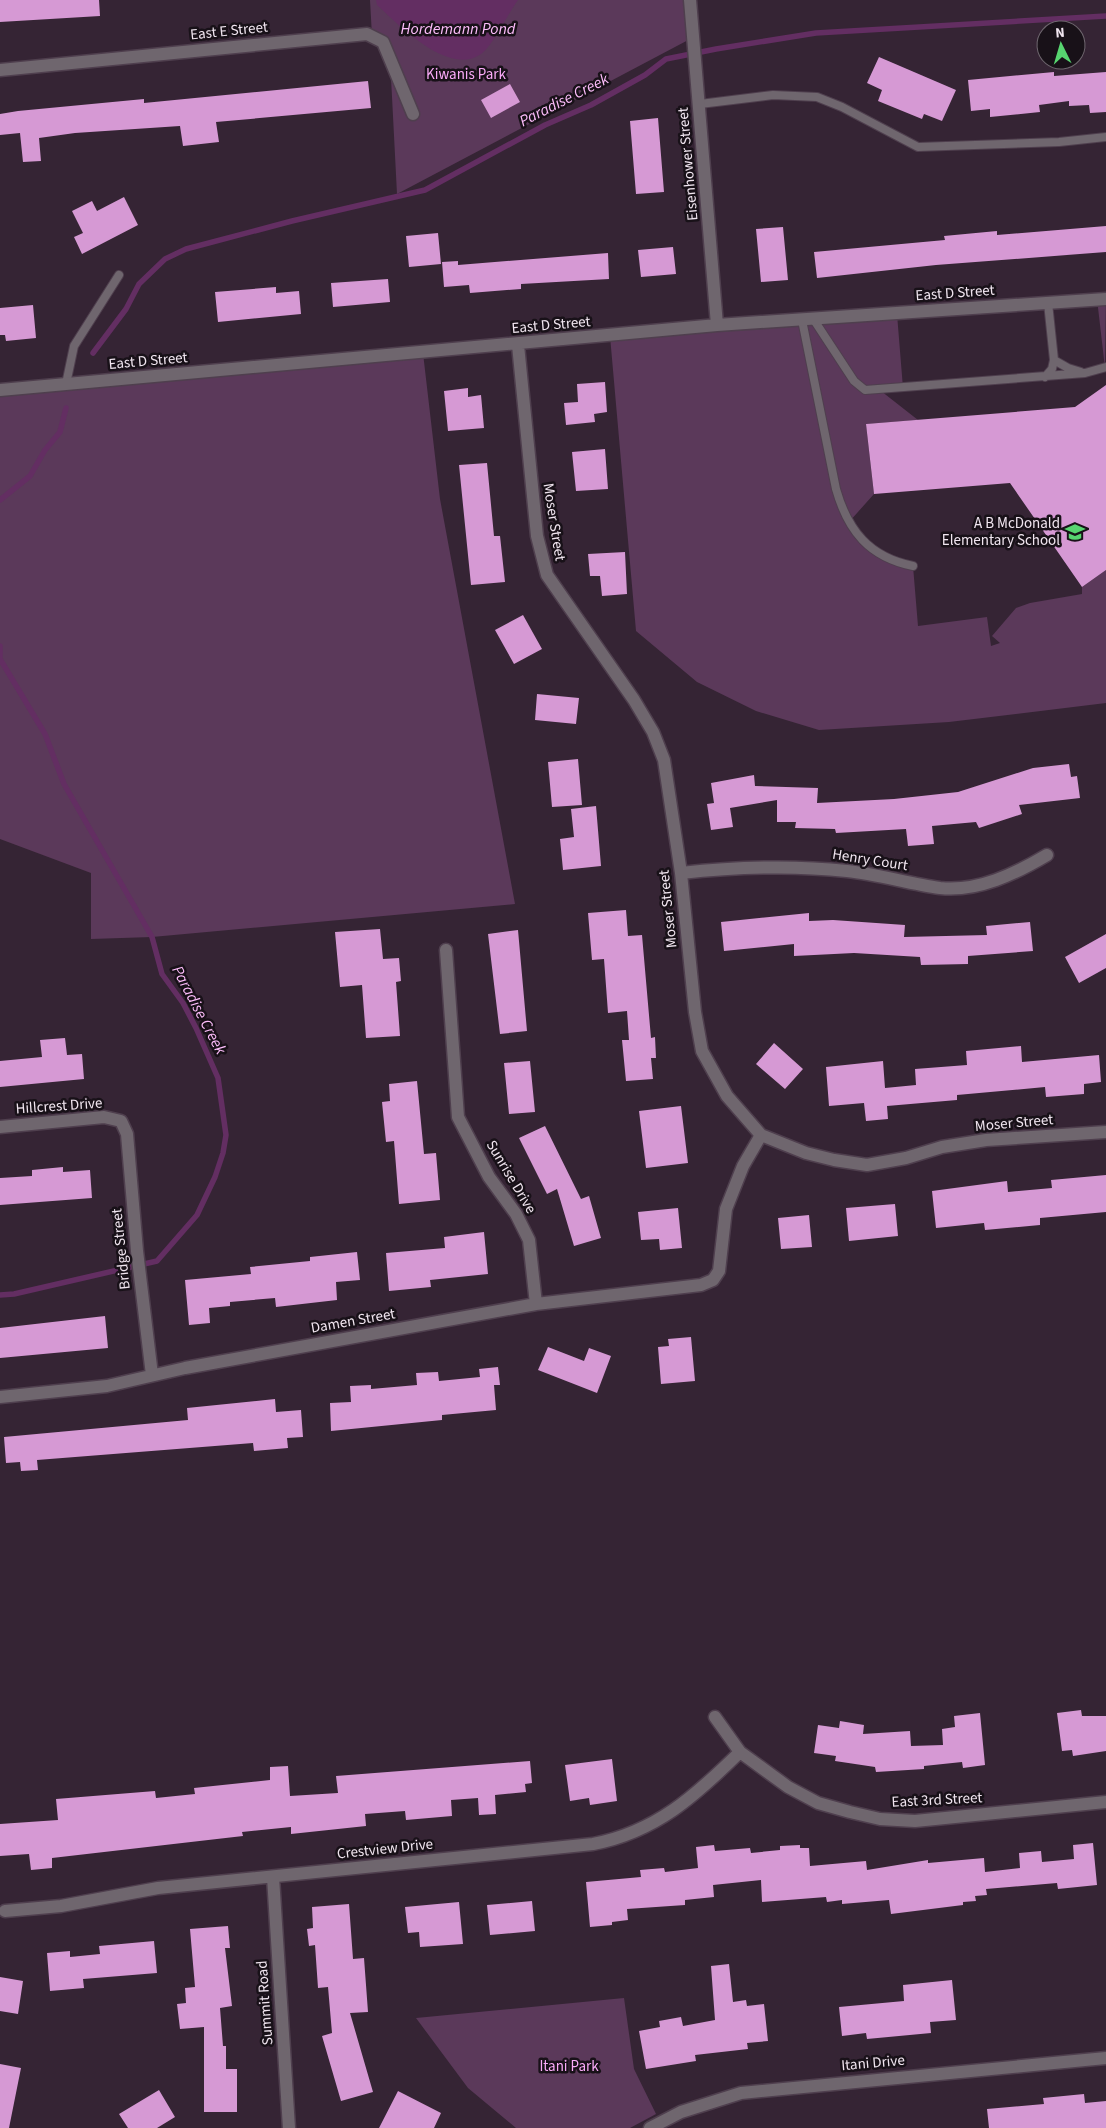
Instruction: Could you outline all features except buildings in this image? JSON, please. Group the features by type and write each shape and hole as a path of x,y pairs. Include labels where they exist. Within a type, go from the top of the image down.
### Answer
{"street":[{"name":"Eisenhower Street","path":"690,0 718,325"},
{"name":"East E Street","path":"0,70 367,34 383,42 413,114"},
{"name":"East D Street","path":"0,390 518,345 718,325 1106,299"},
{"name":"Moser Street","path":"518,345 537,536 547,575 634,700 653,732 664,760 680,873 695,1012 702,1051 727,1096 761,1135 806,1153 867,1165 906,1158 942,1147 986,1140 1106,1132"},
{"name":"Henry Court","path":"680,873 735,867 800,868 848,871 942,888 985,884 1019,872 1047,855"},
{"name":"Sunrise Drive","path":"446,950 458,1116 489,1177 516,1214 529,1240 536,1304"},
{"name":"Hillcrest Drive","path":"0,1127 104,1117 121,1121"},
{"name":"Bridge Street","path":"121,1121 128,1134 137,1251 152,1375"},
{"name":"Damen Street","path":"0,1397 107,1386 152,1375 536,1304 687,1287 713,1280 719,1271 722,1232 733,1187 761,1135"},
{"name":"East 3rd Street","path":"715,1717 740,1752 788,1787 818,1803 880,1819 915,1821 1106,1802"},
{"name":"Crestview Drive","path":"5,1912 61,1906 158,1888 593,1844 616,1840 658,1821 678,1809 740,1752"},
{"name":"Summit Road","path":"273,1877 289,2128"},
{"name":"Itani Drive","path":"650,2128 681,2112 740,2093 1106,2058"}],"lane":[{"path":"700,104 773,95 817,97 842,107 918,147 1059,142 1106,136"},
{"path":"66,384 74,346 119,275"},
{"path":"1045,377 1052,369 1054,360 1048,303"},
{"path":"808,320 854,381 865,390 1045,377 1085,373 1106,367"},
{"path":"808,320 836,489 846,518 867,546 900,563 913,566"},
{"path":"1054,360 1068,368 1085,373"}],"green space":[{"name":"Kiwanis Park","path":"370,0 690,0 692,38 397,194 390,58 372,36"},
{"path":"1097,299 1106,299 1105,368"},
{"path":"897,314 903,388 881,391 918,420 866,424 874,494 849,522 867,546 913,566 918,626 987,617 991,646 1000,643 992,636 1016,608 1030,603 1082,594 1082,587 1106,570 1106,703 949,722 819,730 756,711 697,682 636,631 610,336"},
{"path":"423,353 440,499 515,904 152,937 91,939 91,873 0,839 0,390"},
{"name":"Itani Park","path":"624,1998 634,2069 656,2114 630,2128 516,2128 468,2088 416,2018"}],"water":[{"name":"Hordemann Pond","path":"376,0 518,0 486,50 468,59 454,59 425,46 386,14 377,5"}],"waterway":[{"name":"Paradise Creek","path":"93,353 126,309 139,284 165,259 186,249 292,221 425,190 545,125 591,105 645,75 666,59 816,33 1106,16"},
{"name":"Paradise Creek","path":"0,500 30,476 45,450 60,432 66,408"},
{"name":"Paradise Creek","path":"0,646 0,656"},
{"name":"Paradise Creek","path":"0,659 45,734 64,784 152,937 162,974 183,1003 196,1028 218,1078 226,1135 223,1153 215,1177 197,1215 157,1261 14,1294 0,1295"}],"place":[{"name":"A B McDonald Elementary School","path":"1075,532"}]}
